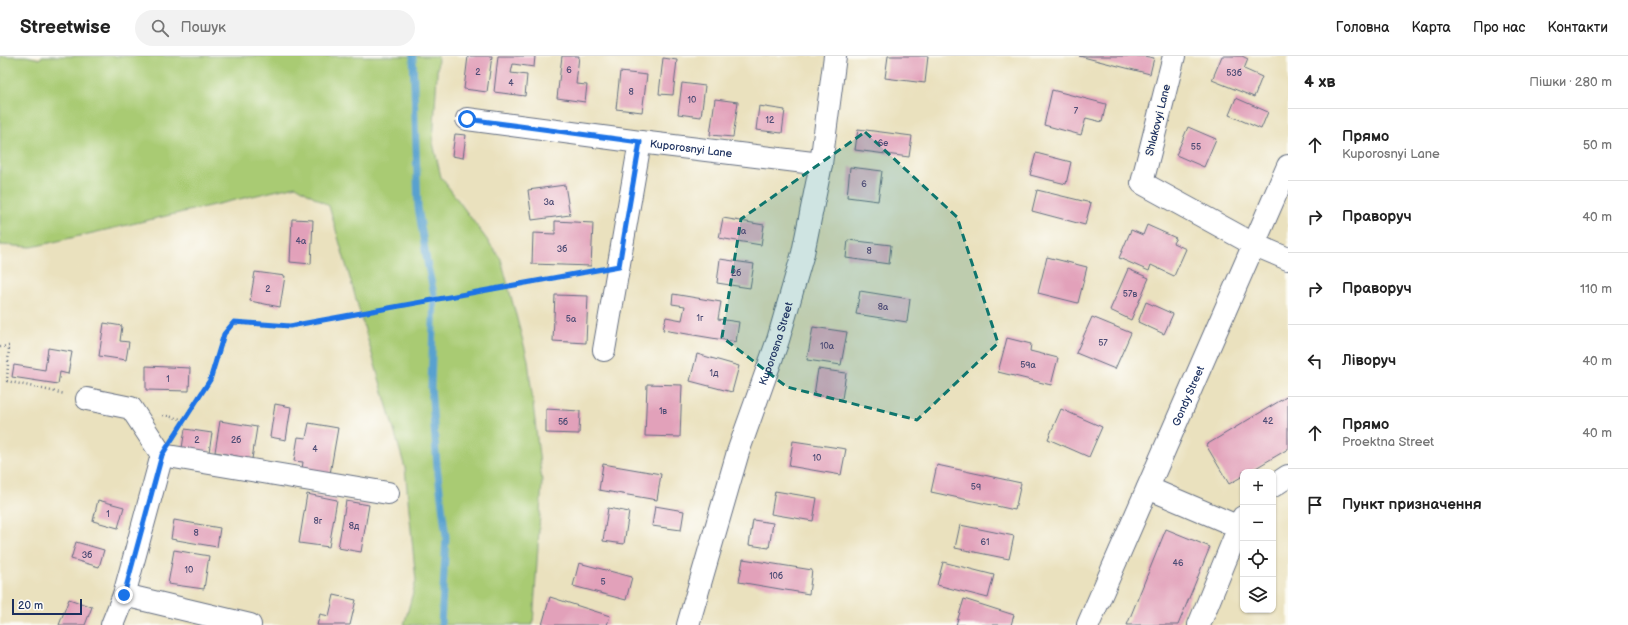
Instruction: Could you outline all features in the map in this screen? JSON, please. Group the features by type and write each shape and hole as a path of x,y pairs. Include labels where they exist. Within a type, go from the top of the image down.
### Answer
{"street":[{"name":"Kuporosna Street","path":"688,625 738,452 778,340 803,253 821,164 835,56"},
{"name":"Shlakovyi Lane","path":"1174,56 1142,183 1255,245"},
{"name":"Kuporosnyi Lane","path":"467,119 821,164"},
{"path":"604,350 640,142"},
{"name":"Gondy Street","path":"1088,625 1255,245 1288,166"},
{"path":"1255,245 1288,259"},
{"path":"88,398 131,408 162,455 388,492"},
{"path":"112,625 124,595 162,455"},
{"path":"1276,484 1288,476"},
{"path":"1148,488 1240,522"},
{"path":"1199,625 1240,524"},
{"path":"124,595 250,625"}],"path":[{"path":"162,455 210,380 224,334 234,322 290,326 619,266"},
{"path":"0,346 9,346 7,381 88,398"}],"highlighted area":[{"path":"865,132 957,217 998,343 917,420 787,387 722,337 741,219"}],"green space":[{"path":"0,56 26,56 40,59 42,56 438,56 433,143 441,177 501,259 528,360 542,482 533,625 404,625 416,581 405,468 329,206 296,186 32,247 0,245"}],"building":[{"path":"468,56 492,56 487,92 464,89"},
{"path":"498,56 535,56 534,67 513,64 511,73 527,75 525,96 494,92"},
{"path":"562,56 579,56 576,84 587,85 585,102 557,98"},
{"path":"888,56 928,56 925,83 885,78"},
{"path":"1079,56 1144,56 1154,58 1150,74"},
{"path":"1222,56 1242,56 1248,59 1244,69 1262,77 1254,97 1212,80"},
{"path":"663,58 677,60 673,95 659,94"},
{"path":"620,72 647,75 642,112 616,109"},
{"path":"682,83 705,86 701,117 678,114"},
{"path":"1052,90 1106,104 1102,122 1086,118 1081,135 1044,125"},
{"path":"1236,98 1268,112 1261,129 1229,115"},
{"path":"715,99 738,102 733,137 710,135"},
{"path":"759,106 785,110 782,133 756,130"},
{"path":"1188,127 1216,139 1204,167 1176,155"},
{"path":"858,129 912,136 909,157 855,150"},
{"path":"455,134 466,135 463,158 452,156"},
{"path":"1036,153 1071,162 1066,184 1030,175"},
{"path":"850,167 882,171 878,201 847,197"},
{"path":"565,185 570,215 532,220 528,190"},
{"path":"1037,190 1091,203 1085,225 1032,211"},
{"path":"723,218 764,225 761,245 719,238"},
{"path":"292,219 313,220 311,264 290,262"},
{"path":"555,221 593,223 591,266 532,264 533,233 555,234"},
{"path":"1147,225 1176,238 1173,243 1186,249 1174,276 1151,265 1149,271 1119,258 1131,230 1143,235"},
{"path":"848,240 891,245 889,264 846,258"},
{"path":"1047,257 1087,267 1078,303 1038,293"},
{"path":"720,259 754,264 750,288 717,283"},
{"path":"1128,269 1149,278 1131,320 1110,310"},
{"path":"255,272 285,276 280,307 250,301"},
{"path":"860,291 910,299 907,322 856,314"},
{"path":"673,294 721,302 718,319 739,322 736,342 663,330 666,317 682,320 685,306 672,304"},
{"path":"555,295 588,296 586,343 553,341"},
{"path":"1146,302 1173,314 1164,334 1138,322"},
{"path":"1092,317 1131,333 1115,369 1076,353"},
{"path":"104,323 122,326 120,341 129,342 126,360 99,356"},
{"path":"813,327 847,332 841,365 807,360"},
{"path":"1007,338 1031,344 1030,351 1058,358 1051,385 998,372"},
{"path":"48,348 72,352 68,374 60,372 58,384 12,377 14,365 45,370"},
{"path":"697,354 739,366 732,392 690,381"},
{"path":"146,366 190,368 189,391 146,390"},
{"path":"818,369 846,373 842,399 814,395"},
{"path":"647,384 682,385 680,437 645,436"},
{"path":"1288,396 1288,449 1254,469 1240,469 1240,478 1229,484 1206,445"},
{"path":"275,404 291,407 286,440 270,437"},
{"path":"546,409 580,411 579,434 546,433"},
{"path":"1061,409 1102,427 1089,457 1048,439"},
{"path":"220,421 257,427 252,459 215,452"},
{"path":"309,423 338,428 330,474 302,469 303,462 294,461 298,437 306,438"},
{"path":"185,429 212,433 209,452 182,448"},
{"path":"793,441 846,449 841,475 789,466"},
{"path":"603,464 661,474 657,500 599,490"},
{"path":"937,465 1021,483 1015,510 931,492"},
{"path":"775,491 817,498 813,521 771,514"},
{"path":"307,494 337,500 329,547 299,543"},
{"path":"98,500 124,507 118,528 93,521"},
{"path":"346,501 369,505 361,552 338,548"},
{"path":"655,506 684,511 681,530 652,526"},
{"path":"608,508 629,512 624,544 603,541"},
{"path":"174,520 220,528 217,547 171,539"},
{"path":"753,520 773,523 769,548 749,545"},
{"path":"960,525 1014,536 1009,559 955,548"},
{"path":"1166,529 1210,547 1178,625 1127,625"},
{"path":"76,542 104,550 99,567 71,559"},
{"path":"174,550 209,556 204,589 168,584"},
{"path":"743,559 812,570 809,594 739,582"},
{"path":"943,562 994,575 988,598 937,585"},
{"path":"579,563 632,577 626,600 573,586"},
{"path":"334,595 356,600 350,625 317,625 320,614 329,616"},
{"path":"550,597 610,616 607,625 542,625"},
{"path":"69,599 92,607 85,625 59,625"},
{"path":"964,599 1014,615 1011,625 956,625"}],"waterway":[{"path":"413,56 418,207 434,294 431,387 437,466 446,537 441,625"}],"route":[{"path":"124,595 162,455 210,380 224,334 234,322 290,326 619,266 640,142 467,119"}]}
